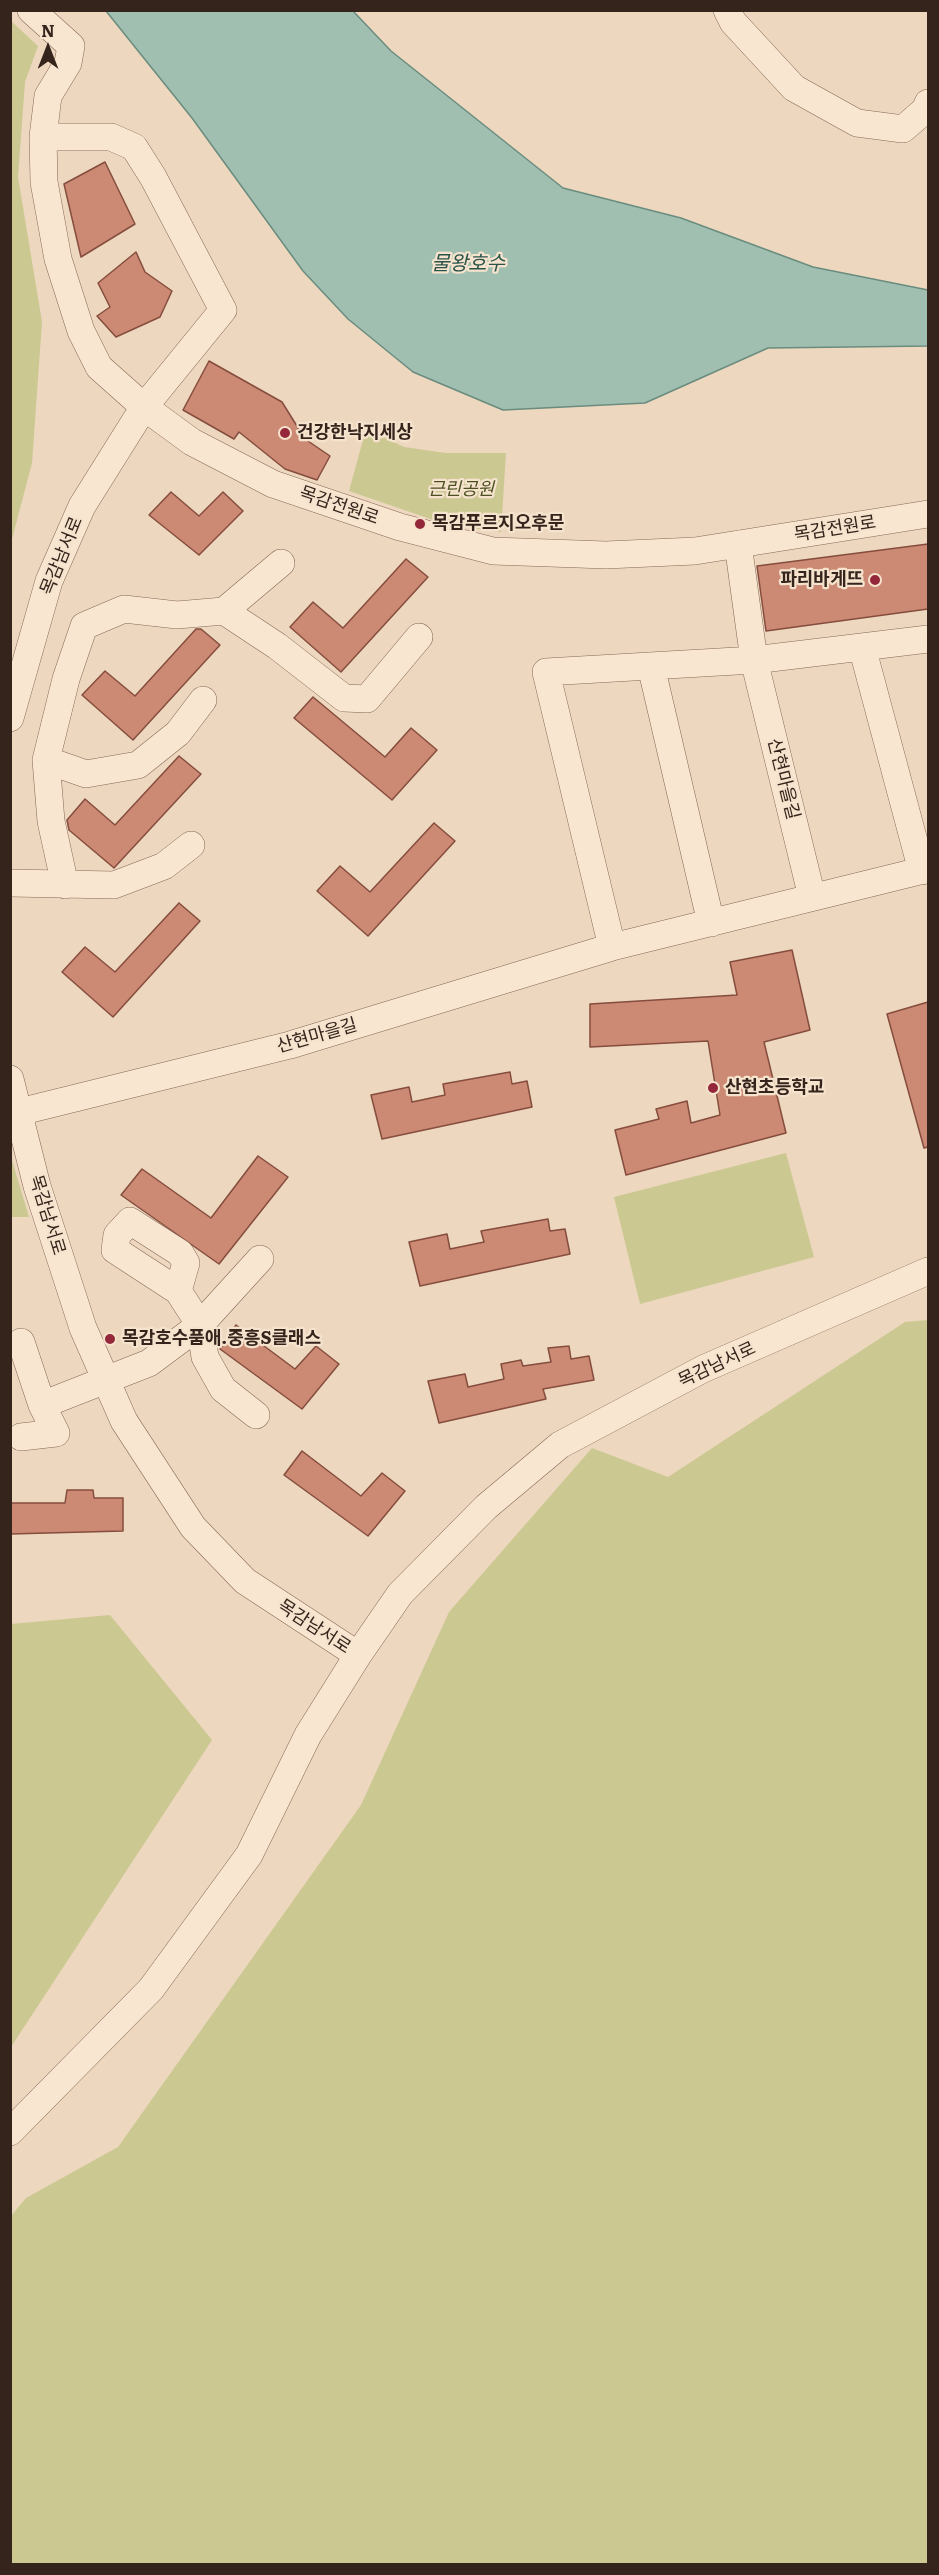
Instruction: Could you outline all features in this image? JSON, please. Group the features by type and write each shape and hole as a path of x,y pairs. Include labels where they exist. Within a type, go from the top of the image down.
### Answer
{"street":[{"name":"목감전원로","path":"31,10 71,46 68,63 48,96 43,137 44,182 58,259 81,331 99,367 144,408 192,442 273,484 400,527 493,551 606,555 695,551 928,514"},
{"path":"727,10 733,22 794,88 857,123 903,129 925,110 928,103"},
{"name":"목감남서로","path":"10,718 49,581 82,506 144,408 223,310 153,177 134,147 111,137 43,137"},
{"name":"산현마을길","path":"738,544 754,660 812,897"},
{"path":"65,885 51,821 46,760 66,679 84,627 124,609 177,615 224,611 281,563"},
{"path":"224,611 277,646 345,698 367,699 419,637"},
{"path":"612,947 546,672 754,660 928,639"},
{"name":"산현마을길","path":"19,1112 290,1045 612,947 925,870 862,647"},
{"path":"651,666 711,923"},
{"path":"46,760 86,774 138,765 177,733 203,700"},
{"path":"10,883 114,885 164,866 191,844"},
{"name":"목감남서로","path":"10,1079 37,1186 83,1328 124,1420 193,1527 245,1581 358,1655 400,1594 486,1508 561,1445 703,1370 928,1271"},
{"path":"42,1405 149,1364 200,1325 260,1259"},
{"path":"177,1291 200,1325 205,1357 222,1389 256,1416"},
{"path":"21,1342 42,1405 56,1433 21,1437"},
{"path":"10,2132 151,1989 249,1855 308,1735 358,1655"}],"green space":[{"path":"11,21 38,46 25,82 18,177 42,322 32,463 11,543"},
{"name":"근린공원","path":"366,429 404,447 446,453 506,453 501,532 448,525 349,491"},
{"path":"786,1153 814,1257 640,1304 614,1197"},
{"path":"11,1157 29,1217 11,1217"},
{"path":"928,1320 928,2564 11,2564 11,2216 26,2198 118,2147 361,1805 449,1612 592,1448 668,1477 905,1322"},
{"path":"110,1615 212,1740 11,2047 11,1624"}],"water":[{"name":"물왕호수","path":"106,11 353,11 391,51 563,188 681,218 813,267 928,290 928,346 768,348 645,403 503,410 413,372 348,319 303,271 192,118"}],"building":[{"path":"105,162 135,224 81,257 64,184"},
{"path":"136,252 145,272 172,291 160,317 116,337 97,316 110,307 98,283"},
{"path":"209,361 282,402 305,439 330,456 317,480 285,469 239,432 234,439 183,410"},
{"path":"171,492 199,516 223,492 243,511 199,555 149,515"},
{"path":"928,544 928,609 766,631 757,566"},
{"path":"406,559 428,577 341,672 290,627 313,602 343,628"},
{"path":"196,629 201,629 220,645 133,740 82,695 105,671 135,696"},
{"path":"313,697 385,757 411,728 437,750 392,800 294,718"},
{"path":"179,756 201,774 114,868 69,830 67,820 85,799 115,825"},
{"path":"434,823 455,841 368,936 317,891 340,866 370,892"},
{"path":"179,903 200,921 113,1017 62,972 85,947 115,972"},
{"path":"792,950 810,1030 764,1042 786,1133 626,1175 615,1130 659,1119 656,1109 687,1101 691,1123 720,1115 708,1041 590,1047 590,1004 737,995 730,962"},
{"path":"928,1002 928,1147 924,1148 887,1014"},
{"path":"510,1072 512,1084 527,1081 532,1107 382,1139 371,1095 409,1087 412,1102 445,1095 443,1084"},
{"path":"258,1156 288,1177 219,1264 121,1195 142,1169 211,1218"},
{"path":"548,1219 550,1231 565,1229 570,1254 420,1286 409,1242 447,1234 450,1249 484,1242 481,1231"},
{"path":"236,1325 295,1369 316,1346 339,1364 302,1409 220,1349"},
{"path":"569,1346 571,1359 589,1356 594,1380 543,1389 546,1399 439,1423 428,1381 465,1374 468,1387 504,1379 501,1364 521,1360 523,1366 551,1362 548,1348"},
{"path":"302,1451 361,1496 382,1473 405,1491 368,1536 284,1475"},
{"path":"67,1490 93,1490 94,1498 123,1498 123,1531 10,1534 10,1503 65,1503"}],"place":[{"name":"건강한낙지세상","path":"285,433"},
{"name":"목감푸르지오후문","path":"420,524"},
{"name":"파리바게뜨","path":"875,580"},
{"name":"산현초등학교","path":"713,1088"},
{"name":"목감호수품애.중흥S클래스","path":"110,1339"}]}
